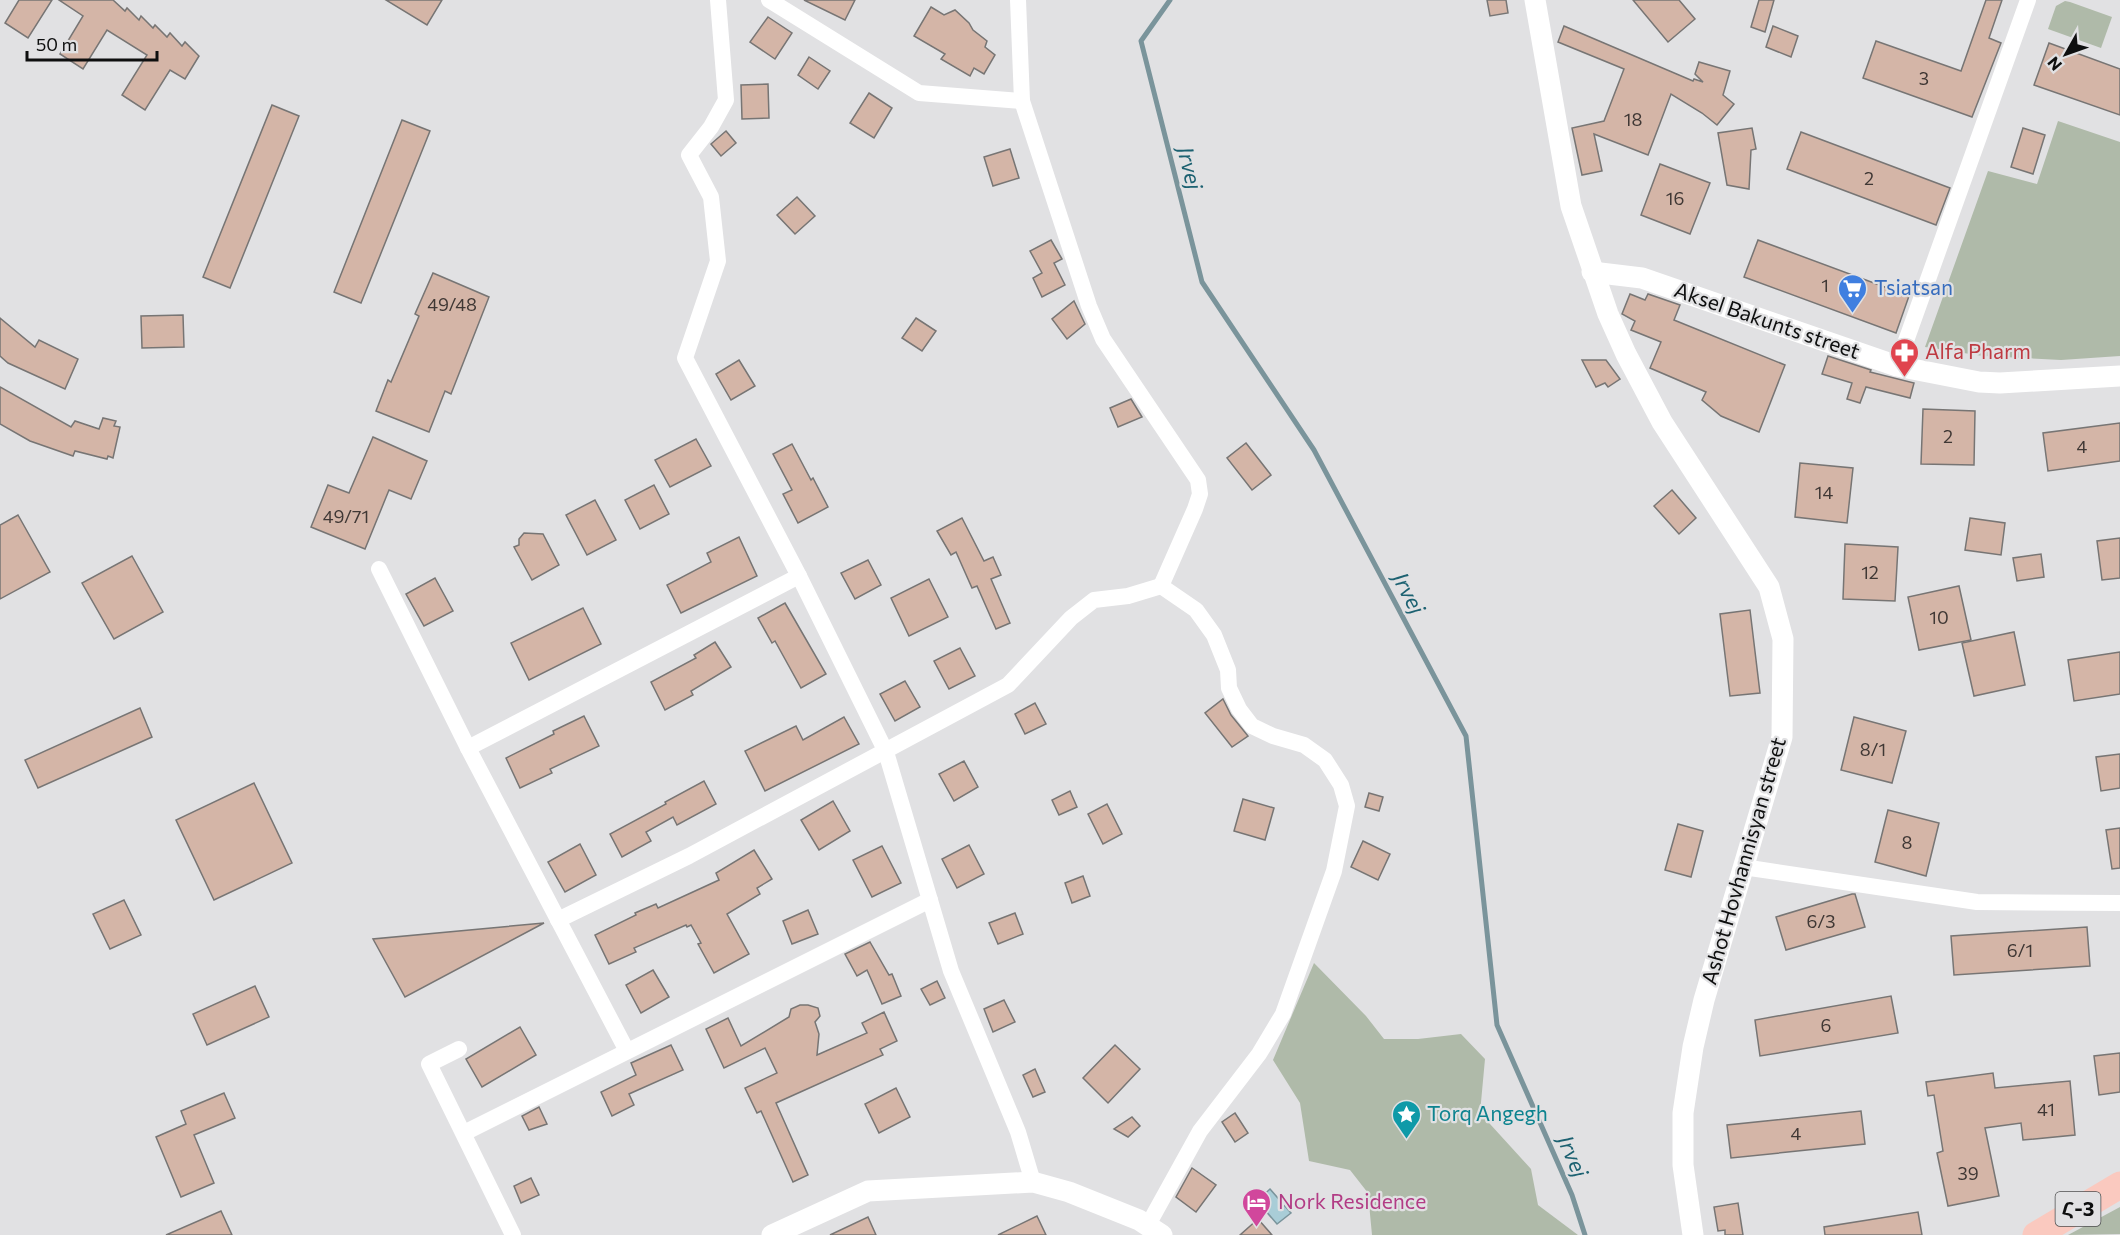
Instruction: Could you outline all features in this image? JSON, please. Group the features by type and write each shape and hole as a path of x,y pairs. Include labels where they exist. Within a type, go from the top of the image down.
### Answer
{"main road":[{"name":"Հ-3","path":"2036,1235 2120,1185"}],"street":[{"path":"718,0 726,100 711,127 689,155 711,197 718,261 685,358 799,576 886,752 951,971 1018,1132 1033,1182"},
{"path":"769,0 919,93 1022,101"},
{"path":"558,920 689,856 1008,685 1071,618 1094,600 1128,596 1161,586 1200,494 1198,480 1103,339 1089,306 1022,101 1018,0"},
{"name":"Ashot Hovhannisyan street","path":"1535,0 1571,206 1608,314 1662,422 1769,587 1783,639 1782,737 1704,1000 1693,1047 1683,1113 1683,1165 1693,1235"},
{"path":"1898,366 2028,0"},
{"name":"Aksel Bakunts street","path":"1592,272 1642,278 1898,366 1979,382 2000,383 2120,376"},
{"path":"379,569 468,748 627,1051"},
{"path":"468,748 799,576"},
{"path":"772,1235 868,1191 1033,1182 1069,1192 1155,1230 1200,1131 1259,1054 1283,1014 1334,871 1347,806 1341,785 1325,760 1304,745 1273,736 1251,726 1239,709 1229,688 1228,670 1214,635 1196,610 1161,586"},
{"path":"1743,867 1977,902 2120,903"},
{"path":"464,1133 930,900"},
{"path":"459,1049 429,1064 513,1235"}],"green space":[{"path":"2065,1 2112,17 2101,48 2048,29 2056,6"},
{"path":"2058,121 2120,142 2120,356 2061,360 1983,356 1925,347 1988,171 2037,184"},
{"path":"1314,963 1366,1016 1384,1039 1418,1039 1461,1034 1485,1059 1480,1113 1531,1169 1538,1205 1578,1235 1372,1235 1368,1193 1350,1170 1309,1161 1300,1103 1273,1060"},
{"path":"2120,1207 2120,1234 2068,1235"}],"water":[{"path":"1270,1189 1291,1213 1277,1224 1257,1201"}],"building":[{"path":"19,0 52,0 28,38 5,23"},
{"path":"59,0 113,0 125,11 127,8 139,20 141,16 153,28 155,25 167,37 170,33 182,46 185,42 199,56 185,79 170,70 145,110 122,95 147,55 107,30 83,69 60,54 83,16"},
{"path":"386,0 442,0 427,25"},
{"path":"804,0 855,0 845,20"},
{"path":"1487,0 1506,0 1508,13 1490,16"},
{"path":"1633,0 1679,0 1695,19 1668,42"},
{"path":"1759,0 1774,0 1765,32 1751,27"},
{"path":"1986,0 2002,0 1989,38 2001,43 1972,117 1863,78 1876,41 1961,71"},
{"path":"931,7 944,15 955,10 973,30 987,41 985,47 995,55 984,74 974,68 970,76 941,59 945,54 914,36"},
{"path":"768,17 792,33 775,59 750,42"},
{"path":"1564,26 1693,81 1694,79 1703,82 1695,74 1699,62 1730,71 1723,95 1734,104 1717,125 1671,94 1648,155 1594,134 1602,171 1582,175 1572,128 1604,121 1624,69 1558,42"},
{"path":"1773,26 1798,36 1791,57 1766,47"},
{"path":"2049,43 2120,69 2120,115 2034,85"},
{"path":"809,57 830,71 818,89 798,75"},
{"path":"768,84 769,118 742,119 741,85"},
{"path":"869,93 892,108 874,138 850,123"},
{"path":"272,105 299,116 230,288 203,277"},
{"path":"402,120 430,131 361,303 334,292"},
{"path":"1752,128 1756,149 1751,150 1749,189 1727,185 1718,133"},
{"path":"2023,128 2045,135 2033,174 2011,167"},
{"path":"726,131 736,143 721,156 711,144"},
{"path":"1801,132 1950,188 1936,225 1787,169"},
{"path":"1010,149 1019,178 993,186 984,157"},
{"path":"1660,164 1710,183 1690,234 1641,215"},
{"path":"797,197 815,216 795,234 777,215"},
{"path":"1051,240 1062,259 1054,263 1065,285 1042,297 1033,278 1042,273 1030,251"},
{"path":"1758,240 1909,296 1896,333 1744,277"},
{"path":"433,273 489,297 451,394 445,391 429,432 376,411 388,380 391,382 419,316 415,314"},
{"path":"1630,294 1645,300 1648,294 1680,305 1674,320 1785,365 1759,432 1721,416 1702,400 1706,392 1650,368 1661,342 1631,330 1635,321 1622,314"},
{"path":"1074,301 1085,324 1067,339 1052,319"},
{"path":"183,315 184,347 142,348 141,316"},
{"path":"0,318 35,347 39,340 78,359 65,389 8,363 0,356"},
{"path":"916,318 936,331 922,351 902,338"},
{"path":"1828,356 1871,370 1870,372 1914,383 1910,398 1866,387 1860,403 1847,399 1852,383 1822,374"},
{"path":"739,360 755,386 731,400 716,374"},
{"path":"1582,360 1606,360 1620,379 1608,387 1605,383 1596,387"},
{"path":"0,387 71,427 75,421 99,429 103,418 116,421 114,426 120,427 113,458 108,456 107,459 75,451 73,456 30,441 0,424"},
{"path":"1131,399 1142,417 1118,427 1110,408"},
{"path":"1923,409 1975,411 1974,465 1921,464"},
{"path":"2120,423 2120,461 2048,471 2043,433"},
{"path":"373,437 427,461 411,499 389,490 365,549 311,527 328,485 349,493"},
{"path":"696,439 711,466 670,487 655,460"},
{"path":"1246,443 1271,475 1252,490 1227,458"},
{"path":"792,444 828,507 798,523 783,494 792,490 773,454"},
{"path":"1800,463 1853,468 1847,523 1795,517"},
{"path":"654,485 669,514 640,529 625,500"},
{"path":"1672,490 1696,518 1679,534 1654,506"},
{"path":"595,500 616,540 587,555 566,515"},
{"path":"18,515 50,572 0,599 0,525"},
{"path":"962,518 984,561 993,557 1001,575 991,579 1010,623 996,629 977,586 972,588 956,552 951,555 937,531"},
{"path":"1970,518 2005,523 2001,555 1965,550"},
{"path":"524,533 543,534 559,565 532,580 514,547 519,545 519,539"},
{"path":"739,537 757,576 681,613 667,585 711,562 707,553"},
{"path":"2120,538 2120,578 2102,580 2097,541"},
{"path":"1845,544 1898,547 1895,601 1843,599"},
{"path":"2041,554 2044,577 2017,581 2013,558"},
{"path":"132,556 163,612 114,639 82,583"},
{"path":"868,560 881,585 855,599 841,573"},
{"path":"435,578 453,611 424,626 406,594"},
{"path":"929,579 948,617 909,636 891,598"},
{"path":"1959,586 1971,640 1919,650 1908,597"},
{"path":"785,603 826,674 801,688 775,641 772,643 758,618"},
{"path":"583,608 601,644 529,680 511,643"},
{"path":"1750,610 1760,693 1730,696 1720,614"},
{"path":"2014,632 2025,685 1974,696 1962,643"},
{"path":"715,642 731,667 691,691 693,695 665,710 651,682 696,658 694,655"},
{"path":"960,648 975,676 949,689 934,661"},
{"path":"2120,652 2120,694 2074,701 2068,660"},
{"path":"905,681 920,707 895,721 880,694"},
{"path":"1223,699 1231,715 1248,736 1232,747 1205,713"},
{"path":"1035,703 1046,724 1025,734 1015,714"},
{"path":"140,708 152,737 38,788 25,760"},
{"path":"584,716 599,746 550,769 552,773 520,788 506,758"},
{"path":"844,717 859,744 765,791 745,751 796,726 803,740"},
{"path":"1854,717 1906,731 1892,783 1841,770"},
{"path":"2120,754 2120,788 2101,791 2096,757"},
{"path":"964,761 978,787 954,801 939,774"},
{"path":"704,781 716,804 677,825 673,817 646,832 651,841 622,857 610,834"},
{"path":"254,783 292,863 214,900 176,820"},
{"path":"1070,791 1077,807 1059,815 1052,800"},
{"path":"1369,793 1383,797 1379,811 1365,807"},
{"path":"1243,799 1274,808 1265,840 1234,831"},
{"path":"833,801 850,831 819,850 801,820"},
{"path":"1107,804 1122,834 1103,844 1088,814"},
{"path":"1888,810 1939,823 1926,876 1875,862"},
{"path":"1678,824 1703,831 1691,877 1665,870"},
{"path":"2120,828 2120,868 2112,869 2106,830"},
{"path":"1363,841 1390,854 1378,880 1351,867"},
{"path":"580,844 596,875 565,892 548,862"},
{"path":"969,845 984,874 957,888 942,859"},
{"path":"882,846 901,883 872,897 853,860"},
{"path":"754,850 772,879 757,888 760,894 727,914 749,954 714,973 698,944 701,943 691,925 687,927 686,925 634,948 636,952 609,964 595,935 636,915 635,913 656,904 658,908 719,880 716,873"},
{"path":"1083,876 1090,896 1072,903 1065,883"},
{"path":"1855,894 1865,927 1786,950 1776,917"},
{"path":"124,900 141,935 110,949 93,914"},
{"path":"808,910 818,934 792,944 783,921"},
{"path":"1015,913 1023,934 998,944 989,923"},
{"path":"544,923 405,997 373,939"},
{"path":"2087,927 2090,966 1954,975 1951,936"},
{"path":"870,942 889,975 892,974 901,996 882,1004 867,970 857,976 845,954"},
{"path":"653,970 669,997 641,1013 626,985"},
{"path":"937,981 945,998 930,1005 921,989"},
{"path":"255,986 269,1017 207,1045 193,1014"},
{"path":"1891,996 1898,1033 1760,1056 1755,1020"},
{"path":"1004,1000 1015,1022 993,1032 984,1009"},
{"path":"800,1005 818,1008 820,1016 815,1022 819,1034 817,1055 867,1033 862,1023 884,1012 897,1041 880,1049 883,1055 776,1103 808,1175 793,1182 761,1111 757,1113 745,1088 777,1073 765,1048 724,1068 706,1029 728,1018 741,1046 789,1017 791,1009"},
{"path":"520,1027 536,1055 482,1087 466,1059"},
{"path":"671,1045 683,1070 629,1094 634,1105 612,1116 601,1092 636,1075 631,1063"},
{"path":"1115,1045 1140,1069 1108,1103 1083,1078"},
{"path":"2120,1053 2120,1092 2099,1095 2094,1056"},
{"path":"1035,1069 1045,1092 1033,1097 1023,1075"},
{"path":"1993,1073 1995,1088 2070,1081 2075,1135 2023,1140 2021,1123 1985,1128 1999,1196 1948,1206 1937,1153 1943,1151 1934,1095 1928,1096 1926,1082"},
{"path":"896,1088 910,1117 879,1133 865,1104"},
{"path":"224,1093 235,1118 194,1135 214,1183 181,1197 156,1137 186,1124 181,1111"},
{"path":"539,1107 547,1124 529,1130 522,1116"},
{"path":"1861,1111 1865,1144 1731,1158 1727,1125"},
{"path":"1235,1113 1248,1133 1235,1142 1222,1122"},
{"path":"1132,1117 1140,1126 1128,1137 1114,1129"},
{"path":"1192,1168 1216,1185 1196,1212 1176,1197"},
{"path":"531,1178 539,1195 521,1203 514,1186"},
{"path":"1738,1203 1743,1235 1725,1235 1725,1230 1718,1231 1714,1207"},
{"path":"221,1211 232,1235 166,1235"},
{"path":"1918,1212 1922,1235 1825,1235 1824,1227"},
{"path":"1037,1216 1046,1235 998,1235"},
{"path":"868,1217 876,1235 830,1235"},
{"name":"Nork Residence","path":"1258,1219 1272,1235 1240,1235"}],"waterway":[{"name":"Jrvej","path":"1170,0 1141,41 1202,282 1314,450 1466,736 1497,1025 1572,1195 1585,1235"}],"place":[{"name":"Tsiatsan","path":"1853,314"},
{"name":"Alfa Pharm","path":"1904,378"},
{"name":"Torq Angegh","path":"1406,1140"},
{"name":"Nork Residence","path":"1257,1228"}]}
